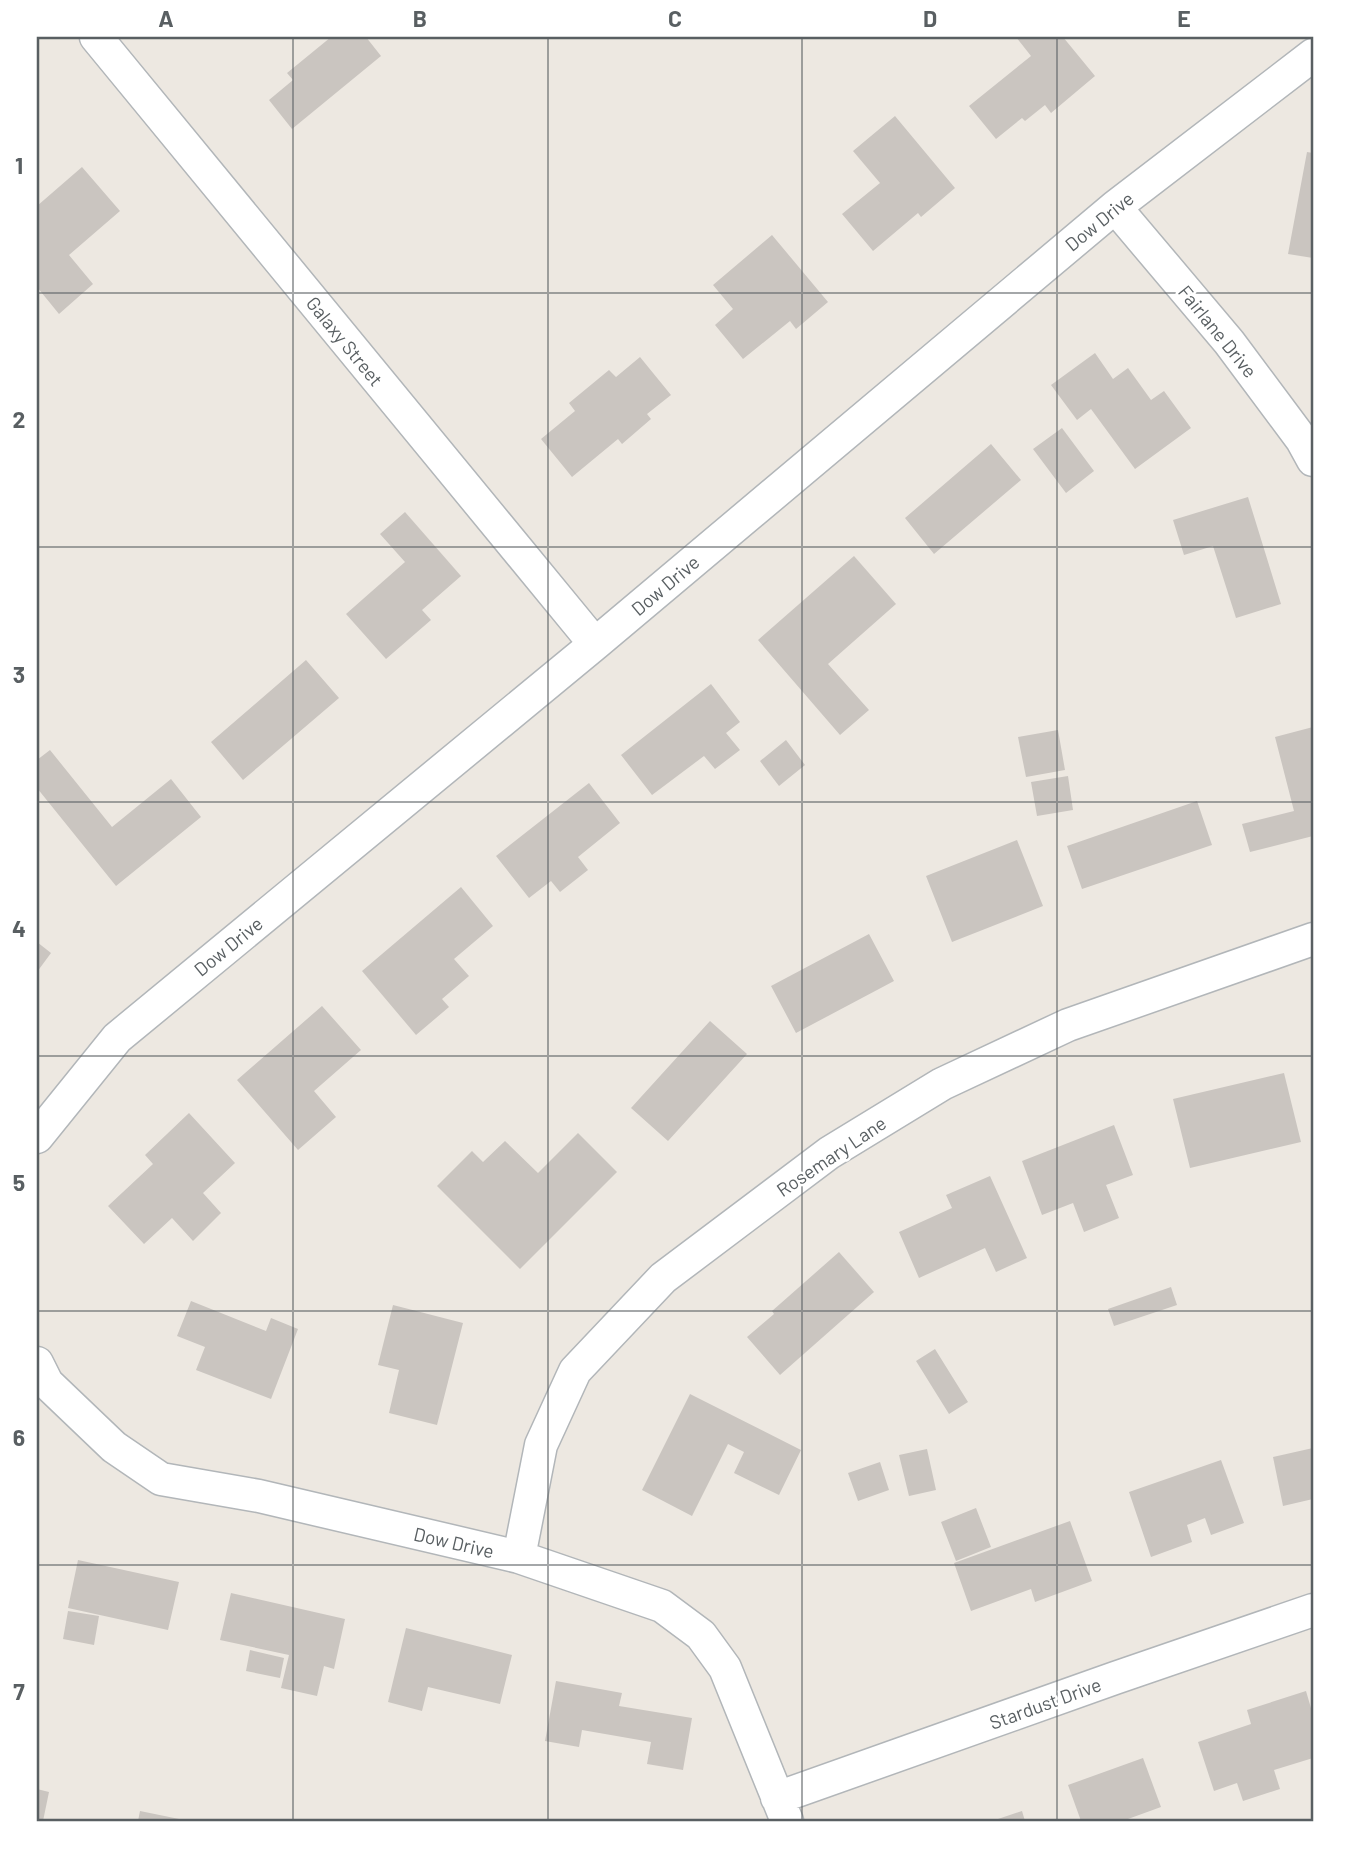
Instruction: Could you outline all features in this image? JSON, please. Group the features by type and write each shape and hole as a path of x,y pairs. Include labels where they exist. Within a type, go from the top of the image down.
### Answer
{"street":[{"name":"Galaxy Street","path":"96,37 595,644"},
{"path":"1311,37 1313,42"},
{"name":"Dow Drive","path":"37,1137 117,1038 595,644 1115,207 1313,55"},
{"name":"Fairlane Drive","path":"1115,207 1229,342 1302,440 1313,460"},
{"name":"Rosemary Lane","path":"519,1557 541,1445 575,1371 663,1278 829,1153 942,1084 1068,1025 1313,939"},
{"name":"Dow Drive","path":"37,1363 47,1383 114,1447 161,1479 259,1496 519,1557 662,1606 701,1635 725,1668 782,1810"},
{"name":"Stardust Drive","path":"782,1810 1115,1678 1313,1610"}],"building":[{"path":"331,37 366,37 381,56 292,129 269,100 293,80 287,73"},
{"path":"1016,37 1063,37 1095,76 1051,113 1045,105 1025,121 1022,118 996,139 969,106 1031,56"},
{"path":"895,116 955,188 921,217 918,213 873,251 842,214 880,183 853,151"},
{"path":"1307,152 1313,153 1313,258 1288,254"},
{"path":"82,167 120,211 69,255 93,284 59,314 37,287 37,206"},
{"path":"772,235 828,302 796,329 790,321 743,359 715,325 733,309 713,285"},
{"path":"1095,353 1113,379 1128,368 1151,400 1164,391 1191,428 1135,469 1091,409 1077,420 1051,385"},
{"path":"640,357 671,395 647,414 651,419 622,444 618,439 572,477 541,439 575,411 569,403 609,370 616,377"},
{"path":"1062,428 1094,471 1066,493 1033,449"},
{"path":"991,444 1021,480 934,554 905,518"},
{"path":"1248,497 1281,604 1236,618 1213,546 1184,555 1173,520"},
{"path":"405,512 461,576 422,610 431,620 386,659 346,614 405,562 380,534"},
{"path":"854,556 896,604 828,664 869,710 840,735 758,640"},
{"path":"306,660 339,698 243,780 211,742"},
{"path":"711,684 740,722 726,733 740,750 715,769 704,756 652,795 621,755"},
{"path":"1313,727 1313,836 1250,852 1242,824 1294,811 1275,737"},
{"path":"1058,730 1065,770 1026,777 1018,737"},
{"path":"786,740 805,765 779,786 760,761"},
{"path":"50,750 112,827 171,779 201,817 116,886 37,788 37,760"},
{"path":"1068,776 1073,810 1037,816 1031,782"},
{"path":"589,783 620,823 578,857 588,870 560,892 551,881 529,898 496,856"},
{"path":"1197,801 1212,845 1082,889 1067,846"},
{"path":"1017,840 1043,906 952,942 926,876"},
{"path":"461,887 493,926 454,959 469,976 442,999 449,1007 416,1035 362,971"},
{"path":"869,934 894,981 796,1033 771,986"},
{"path":"37,942 51,953 37,972"},
{"path":"322,1006 361,1050 314,1091 336,1117 298,1150 237,1080"},
{"path":"710,1021 747,1054 668,1141 631,1108"},
{"path":"1284,1073 1301,1142 1190,1168 1173,1099"},
{"path":"189,1113 235,1163 203,1193 221,1213 193,1241 172,1218 144,1244 108,1206 153,1164 145,1155"},
{"path":"1114,1125 1133,1175 1106,1185 1119,1218 1084,1232 1073,1203 1042,1215 1022,1161"},
{"path":"578,1133 617,1172 520,1269 437,1186 472,1151 483,1162 505,1141 538,1173"},
{"path":"990,1176 1027,1258 996,1272 985,1248 919,1278 899,1232 952,1208 946,1195"},
{"path":"839,1252 874,1292 780,1375 747,1337 774,1314 772,1311"},
{"path":"1171,1287 1177,1305 1114,1326 1108,1309"},
{"path":"191,1301 266,1331 271,1318 298,1329 271,1399 196,1370 205,1347 177,1336"},
{"path":"393,1305 463,1323 437,1425 389,1413 399,1370 378,1365"},
{"path":"935,1349 968,1402 949,1414 916,1361"},
{"path":"690,1394 801,1450 779,1495 734,1473 744,1452 728,1444 692,1516 642,1490"},
{"path":"1313,1448 1313,1499 1283,1506 1273,1457"},
{"path":"927,1449 936,1490 909,1496 899,1455"},
{"path":"1221,1460 1244,1523 1211,1535 1205,1518 1187,1525 1192,1542 1151,1557 1129,1492"},
{"path":"880,1462 889,1490 858,1501 848,1473"},
{"path":"976,1508 991,1547 956,1561 941,1522"},
{"path":"1070,1521 1092,1581 1035,1602 1031,1589 971,1611 954,1563"},
{"path":"78,1560 179,1582 168,1630 68,1608"},
{"path":"231,1593 345,1619 334,1669 324,1666 317,1696 281,1688 289,1655 220,1640"},
{"path":"68,1611 99,1616 94,1645 63,1639"},
{"path":"406,1628 512,1655 500,1704 428,1687 422,1711 388,1702"},
{"path":"250,1650 284,1658 280,1678 246,1671"},
{"path":"556,1681 622,1693 619,1706 692,1718 683,1770 647,1764 651,1742 582,1730 579,1747 545,1741"},
{"path":"1306,1691 1313,1715 1313,1758 1274,1770 1280,1789 1243,1801 1237,1783 1214,1791 1198,1742 1251,1724 1247,1710"},
{"path":"1143,1758 1161,1807 1128,1819 1129,1821 1081,1821 1068,1785"},
{"path":"37,1789 49,1792 43,1821 37,1821"},
{"path":"140,1811 184,1820 184,1821 138,1821"},
{"path":"1022,1811 1025,1821 992,1821"}]}
